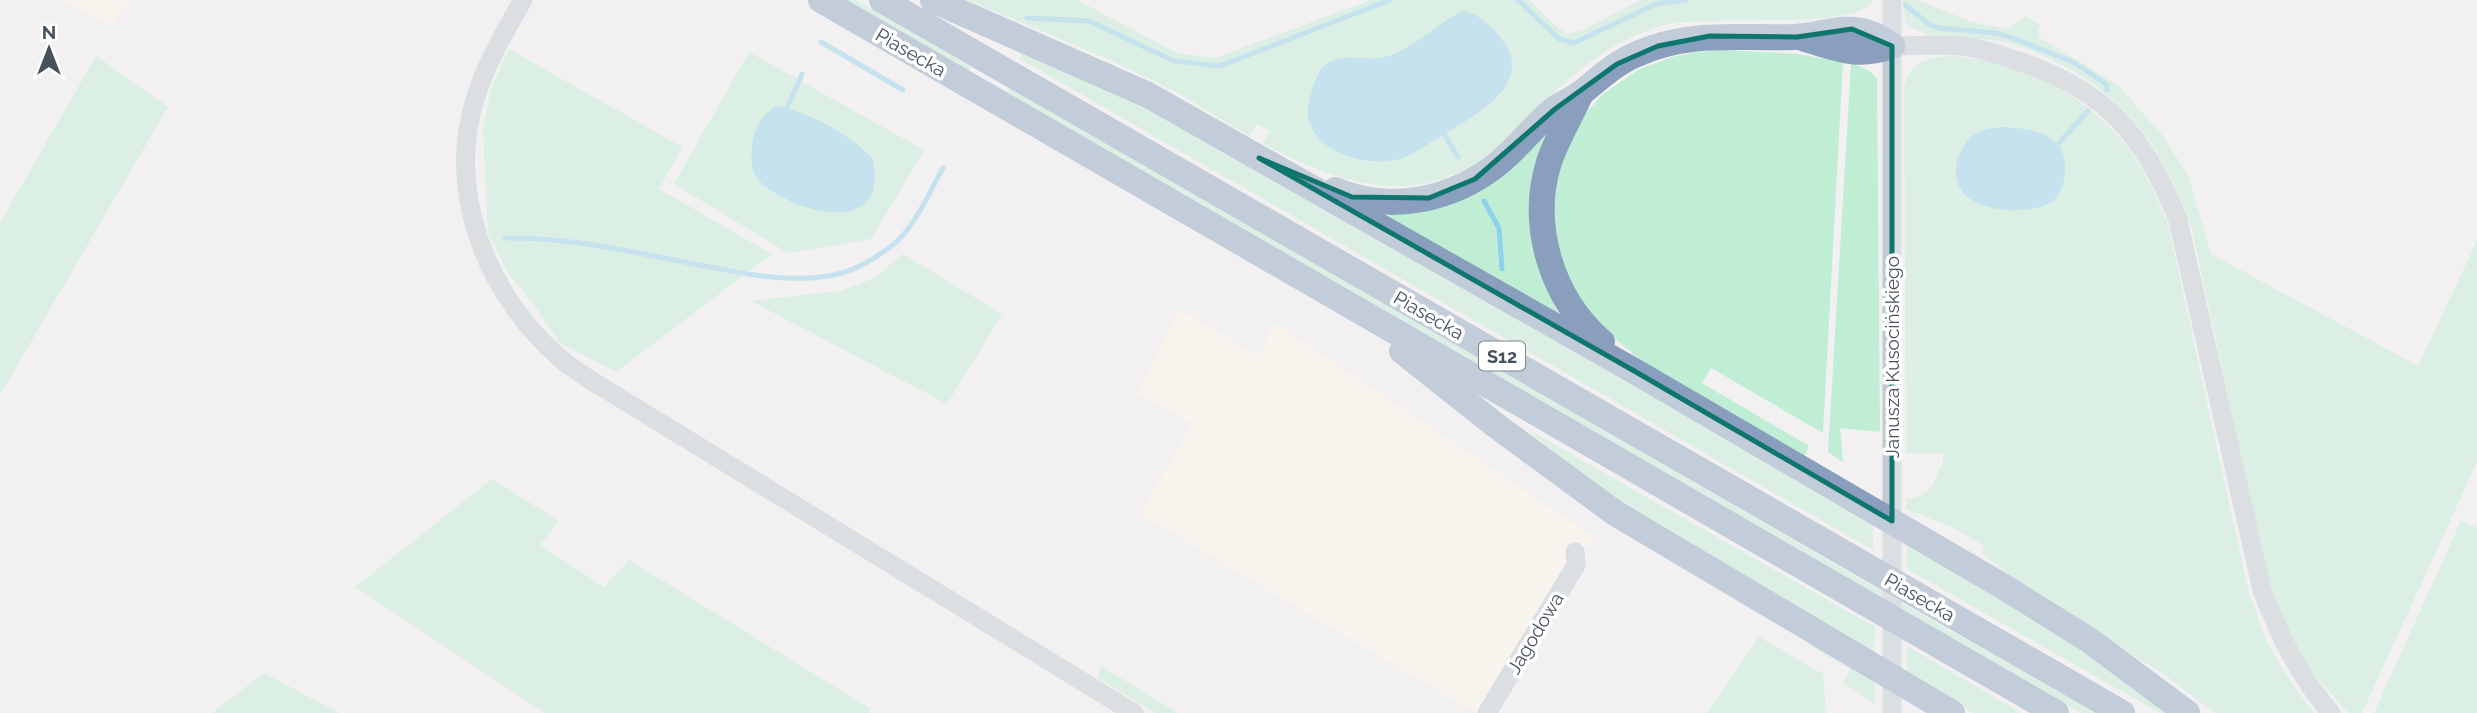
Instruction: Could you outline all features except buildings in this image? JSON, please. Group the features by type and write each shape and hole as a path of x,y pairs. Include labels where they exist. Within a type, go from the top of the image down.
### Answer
{"highway":[{"name":"Piasecka","path":"821,0 2056,713"},
{"name":"Piasecka","path":"882,0 2122,713"},
{"path":"933,0 1148,95 1636,372 2004,587 2089,640 2187,713"},
{"path":"1259,158 1352,198 1403,201 1429,198 1463,185 1497,164 1555,109 1581,93 1617,64 1636,54 1674,41 1732,35 1797,37 1852,29 1870,33 1892,46"},
{"path":"1581,93 1550,160 1545,179 1542,201 1547,253 1567,302 1586,328 1636,372"},
{"path":"1326,292 1494,424 1615,513 1952,713"}],"street":[{"path":"523,0 491,59 475,97 468,128 465,162 469,197 483,255 523,320 563,361 617,397 1134,713"},
{"name":"Janusza Kusocińskiego","path":"1892,0 1892,713"},
{"path":"1892,46 1962,46 2039,68 2092,95 2123,124 2138,143 2157,172 2178,220 2262,590 2276,628 2295,666 2331,713"},
{"name":"Jagodowa","path":"1487,713 1576,565 1575,552"}],"highlighted area":[{"path":"1852,29 1892,46 1892,521 1636,372 1259,158 1352,197 1429,198 1475,179 1555,109 1617,64 1658,46 1710,36 1797,37"}],"shaded area":[{"path":"62,0 129,0 112,28"},
{"path":"1179,309 1259,356 1274,322 1595,538 1475,713 1140,514 1192,424 1137,394"}],"green space":[{"path":"845,0 856,0 971,67 968,71"},
{"path":"968,0 1077,0 1177,53 1215,58 1371,0 1529,0 1567,34 1583,30 1641,0 1874,0 1860,10 1837,16 1707,21 1657,27 1634,36 1594,59 1480,160 1450,176 1420,184 1390,186 1359,182 1296,160 1263,144 1270,131 1257,124 1249,136 1178,93 1110,60"},
{"path":"1903,0 1917,0 1972,22 2008,29 2025,16 2041,25 2038,31 2040,38 2118,85 2162,135 2188,175 2211,254 2418,366 2477,241 2477,462 2362,713 2348,713 2311,671 2276,604 2262,554 2192,229 2161,159 2148,139 2115,102 2073,71 2009,43 1987,39 1938,37 1916,30 1906,23"},
{"path":"509,49 682,147 659,189 772,254 616,372 560,343 508,273 488,233 483,130 491,88"},
{"path":"1726,50 1798,54 1843,62 1823,433 1711,368 1702,383 1809,446 1803,459 1642,361 1590,318 1559,256 1553,217 1559,164 1585,114 1602,95 1638,70 1672,57"},
{"path":"749,52 924,150 871,239 788,253 674,184"},
{"path":"1024,52 1131,101 1357,225 1873,523 1873,550 1020,59"},
{"path":"96,56 168,107 0,395 0,223"},
{"path":"1948,56 1995,63 2041,79 2062,90 2083,104 2118,136 2147,178 2168,224 2248,590 2267,643 2314,713 2215,713 2162,673 2039,597 1981,553 1985,546 1952,527 1906,509 1906,499 1919,496 1933,485 1939,467 1943,467 1943,453 1906,453 1904,88 1910,73 1919,64"},
{"path":"1851,63 1870,71 1877,79 1880,432 1840,428 1843,462 1828,452"},
{"path":"1010,87 2097,713 2081,713 1939,633 1006,94"},
{"path":"1548,133 1530,202 1529,216 1536,259 1558,313 1383,216 1413,212"},
{"path":"903,254 1002,314 947,404 751,301 841,291 874,278"},
{"path":"1527,429 1875,627 1874,654 1636,513 1575,469"},
{"path":"492,479 559,521 540,545 604,587 629,560 871,709 869,713 545,713 355,587"},
{"path":"2461,521 2477,528 2477,713 2374,713"},
{"path":"1907,542 2033,616 2167,713 2160,713 1907,569"},
{"path":"1759,637 1823,674 1826,713 1707,713"},
{"path":"1805,643 1822,649 1875,678 1875,704 1843,683 1850,669"},
{"path":"1907,646 2021,713 1973,713 1907,673"},
{"path":"1101,666 1178,713 1155,713 1098,678"},
{"path":"264,673 339,713 212,713"}],"water":[{"path":"1463,11 1475,15 1489,25 1510,53 1512,67 1509,81 1490,104 1420,149 1397,160 1366,161 1335,151 1322,142 1313,130 1308,113 1312,90 1324,66 1336,59 1380,58 1391,55"},
{"path":"775,106 802,113 828,125 873,159 874,187 864,204 851,211 816,210 780,196 756,177 752,158 754,134 762,119"},
{"path":"2001,127 2046,135 2061,149 2065,160 2065,177 2060,192 2053,201 2032,209 2006,210 1980,204 1962,191 1956,177 1956,169 1964,146 1978,132"}],"waterway":[{"path":"1027,18 1089,21 1174,61 1220,66 1390,0"},
{"path":"1518,0 1559,39 1574,43 1656,4 1686,0"},
{"path":"1905,5 1930,25 1997,33 2073,62 2106,84 2107,90"},
{"path":"821,42 903,90"},
{"path":"787,108 802,74"},
{"path":"2058,144 2088,111"},
{"path":"1444,134 1458,157"},
{"path":"505,238 553,240 624,250 766,277 820,277 852,269 894,244 915,218 943,168"},
{"path":"1484,201 1499,228 1502,269"}]}
